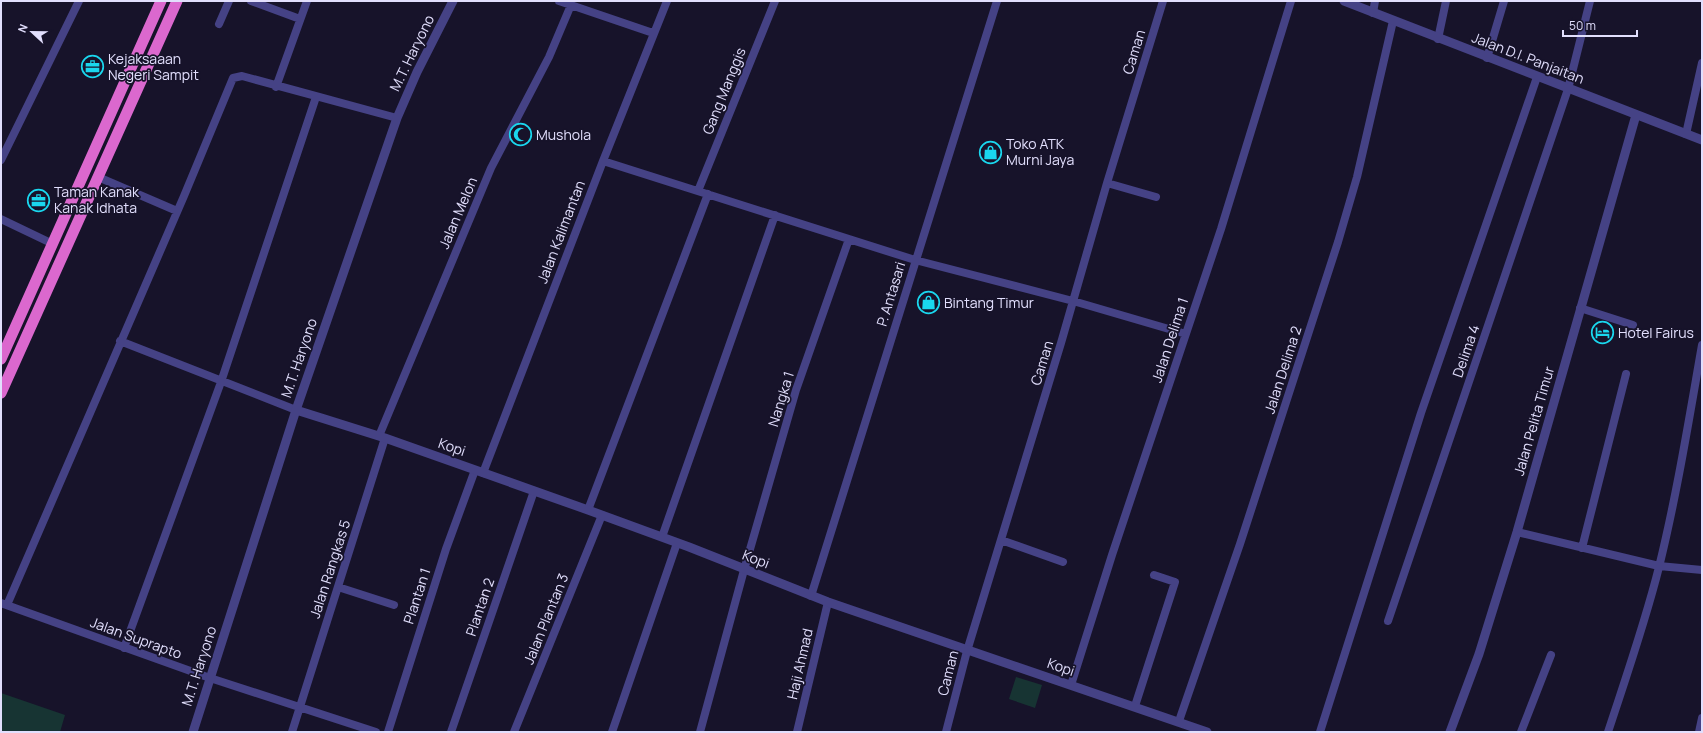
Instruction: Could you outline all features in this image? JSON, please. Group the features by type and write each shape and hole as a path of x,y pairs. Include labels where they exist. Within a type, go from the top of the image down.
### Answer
{"highway":[{"path":"1,358 162,1"},
{"path":"1,393 177,1"}],"street":[{"path":"1,160 79,1"},
{"path":"219,24 229,1"},
{"path":"251,1 300,19"},
{"path":"276,86 307,1"},
{"name":"M.T. Haryono","path":"193,732 296,410 397,118 417,72 453,1"},
{"path":"559,1 653,33"},
{"name":"Jalan Kalimantan","path":"479,472 667,1"},
{"name":"Gang Manggis","path":"698,191 775,1"},
{"name":"P. Antasari","path":"811,596 997,1"},
{"name":"Caman","path":"946,732 966,651 1001,540 1107,183 1163,1"},
{"name":"Jalan Delima 1","path":"1072,685 1116,543 1221,229 1290,1"},
{"name":"Jalan D.I. Panjaitan","path":"1344,1 1438,39 1702,140"},
{"path":"1373,13 1375,1"},
{"path":"1438,39 1446,1"},
{"path":"1487,58 1504,1"},
{"name":"Delima 4","path":"1388,621 1568,89 1590,1"},
{"name":"Jalan Melon","path":"382,437 492,168 549,56 571,5"},
{"name":"Jalan Delima 2","path":"1179,721 1237,552 1338,242 1357,177 1393,21"},
{"path":"1686,134 1702,63"},
{"path":"4,604 177,211 233,78 242,76 397,118"},
{"path":"1320,732 1352,626 1421,413 1537,77"},
{"path":"124,648 221,382 316,97"},
{"name":"Jalan Pelita Timur","path":"1450,732 1480,654 1517,532 1636,115"},
{"path":"603,161 915,260 1073,301 1186,334"},
{"path":"98,177 177,211"},
{"path":"1107,183 1156,197"},
{"path":"588,510 708,194"},
{"path":"662,537 775,215"},
{"path":"1,219 53,244"},
{"name":"Nangka 1","path":"700,732 744,570 796,390 849,239"},
{"path":"1580,308 1633,325"},
{"path":"120,341 221,382 296,410"},
{"path":"1608,732 1642,631 1659,566 1688,426 1702,345"},
{"path":"1582,548 1626,374"},
{"name":"Kopi","path":"296,410 382,437 602,515 811,596 966,651 1014,664 1207,732"},
{"name":"Jalan Rangkas 5","path":"292,732 338,587 382,437"},
{"name":"Plantan 1","path":"388,732 446,549 479,472"},
{"name":"Plantan 2","path":"451,732 534,491"},
{"name":"Jalan Plantan 3","path":"514,732 602,515"},
{"path":"1517,532 1659,566 1702,570"},
{"path":"1001,540 1063,562"},
{"path":"612,732 677,543"},
{"path":"1135,706 1175,582 1154,575"},
{"path":"338,587 394,605"},
{"name":"Haji Ahmad","path":"797,732 828,602"},
{"name":"Jalan Suprapto","path":"4,604 210,678 376,732"},
{"path":"1521,732 1551,655"},
{"path":"1699,732 1702,718"}],"green space":[{"path":"1016,677 1042,685 1035,708 1009,699"},
{"path":"1,693 65,715 60,732 1,732"}],"place":[{"name":"Kejaksaaan Negeri Sampit","path":"92,67"},
{"name":"Mushola","path":"521,135"},
{"name":"Toko ATK Murni Jaya","path":"990,152"},
{"name":"Taman Kanak Kanak Idhata","path":"38,200"},
{"name":"Bintang Timur","path":"928,303"},
{"name":"Hotel Fairus","path":"1602,333"}]}
